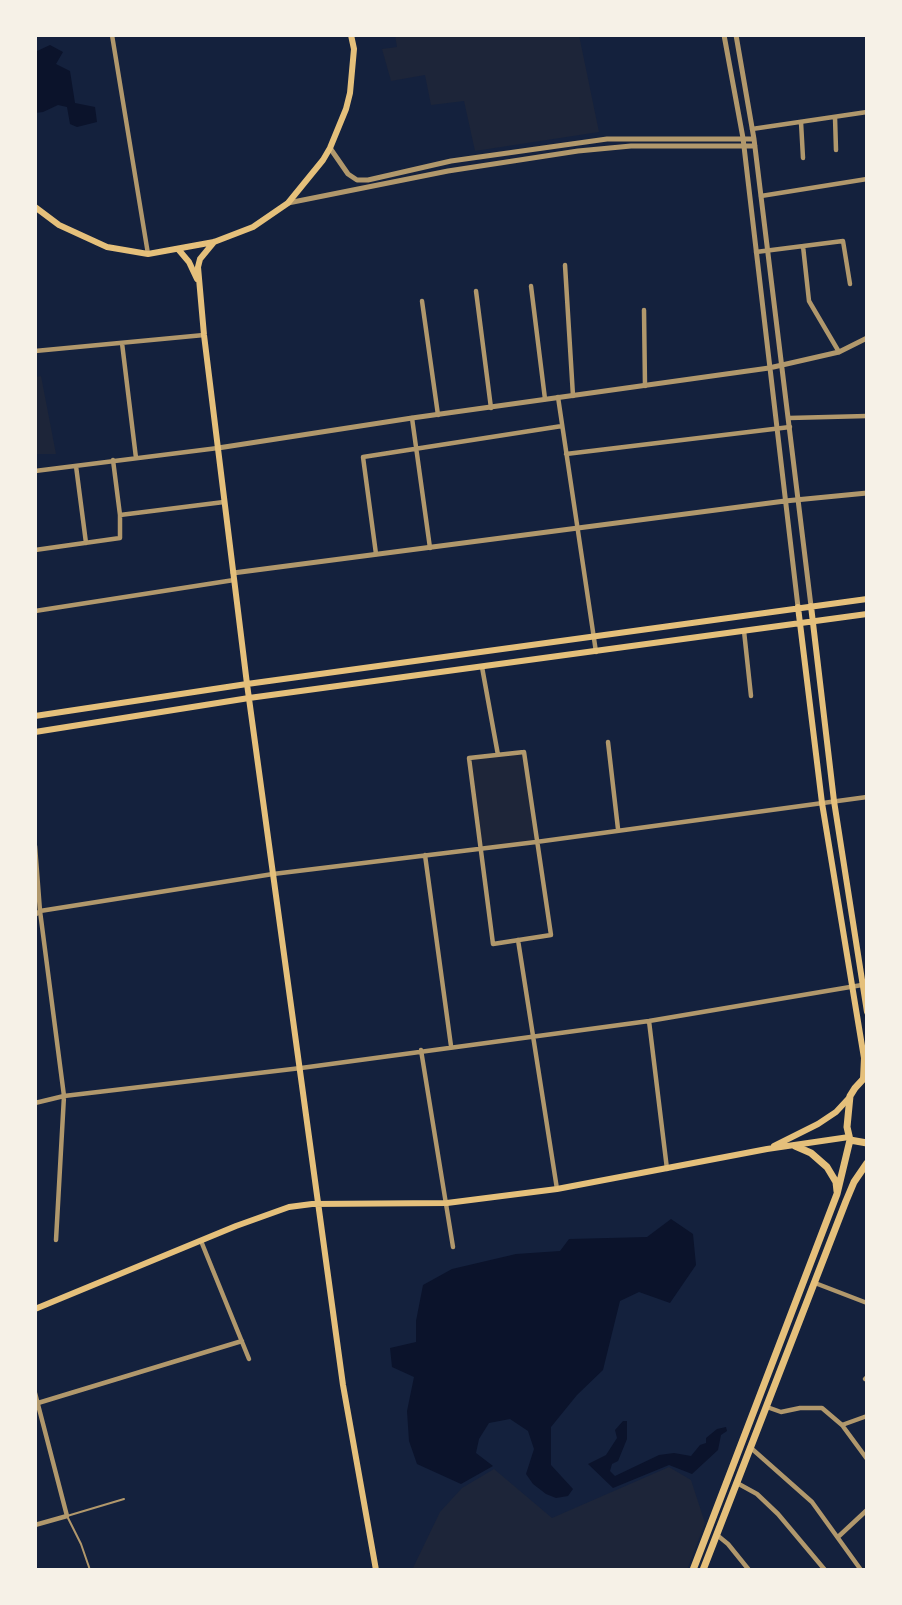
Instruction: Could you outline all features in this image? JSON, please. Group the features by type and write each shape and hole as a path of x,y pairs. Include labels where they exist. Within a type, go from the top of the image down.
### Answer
{"main road":[{"path":"35,207 59,225 107,247 148,254 214,242 253,227 288,203 330,148 350,93 354,49 351,35"},
{"path":"214,242 200,259 198,281 224,502 342,1385 376,1570"},
{"path":"178,249 189,262 198,281"},
{"path":"35,716 247,684 867,599"},
{"path":"811,606 834,801 867,1012"},
{"path":"767,1149 836,1112 865,1077 822,803 798,607"},
{"path":"35,732 250,698 867,614"},
{"path":"693,1570 837,1194 850,1139 847,1118 850,1096"},
{"path":"35,1308 281,1209 319,1204 447,1203 557,1189 767,1149 850,1139 867,1143"},
{"path":"795,1146 811,1153 827,1167 836,1182 837,1194"},
{"path":"703,1570 846,1201 854,1182 867,1163"}],"street":[{"path":"112,35 148,254"},
{"path":"724,35 743,138 798,607"},
{"path":"736,35 755,146 811,606"},
{"path":"730,68 741,66"},
{"path":"752,129 867,112"},
{"path":"835,117 836,150"},
{"path":"801,122 803,158"},
{"path":"330,148 342,167 357,180 368,180 451,161 607,139 754,139"},
{"path":"288,203 429,175 609,148 755,146"},
{"path":"428,166 429,175"},
{"path":"761,196 867,179"},
{"path":"755,252 843,241 850,284"},
{"path":"803,246 810,301 839,352"},
{"path":"565,265 573,396"},
{"path":"531,286 545,400"},
{"path":"476,291 491,408"},
{"path":"422,301 438,415"},
{"path":"644,310 645,386"},
{"path":"35,351 204,335"},
{"path":"35,471 218,448 783,366 839,352 867,338"},
{"path":"122,343 136,458"},
{"path":"558,397 596,652"},
{"path":"789,418 867,416"},
{"path":"412,418 430,548"},
{"path":"377,555 363,457 562,426"},
{"path":"566,454 790,427"},
{"path":"35,550 120,538 113,460"},
{"path":"76,466 86,543"},
{"path":"35,611 377,555 785,501 867,493"},
{"path":"120,515 224,502"},
{"path":"744,631 751,696"},
{"path":"482,667 498,755"},
{"path":"608,742 618,829"},
{"path":"524,752 536,842 551,935 494,944 469,758 524,752"},
{"path":"37,913 273,874 867,797"},
{"path":"35,846 37,913 64,1096 56,1240"},
{"path":"425,855 451,1046"},
{"path":"518,940 557,1189"},
{"path":"35,1103 64,1096 301,1068 649,1021 862,985"},
{"path":"649,1021 667,1170"},
{"path":"421,1050 453,1247"},
{"path":"201,1240 249,1359"},
{"path":"815,1283 867,1303"},
{"path":"38,1403 242,1341"},
{"path":"35,1393 67,1516 35,1525"},
{"path":"767,1407 781,1412 800,1408 822,1408 842,1425 867,1459"},
{"path":"842,1425 867,1416"},
{"path":"751,1448 808,1497 861,1570"},
{"path":"736,1483 753,1492 778,1514 825,1570"},
{"path":"838,1537 867,1510"},
{"path":"717,1535 749,1570"}],"lane":[{"path":"90,1570 67,1516 124,1499"}],"shaded area":[{"path":"395,35 579,35 599,132 475,151 464,101 431,105 425,75 391,81 382,49 397,47"},
{"path":"50,45 63,52 56,64 70,71 75,103 95,107 97,122 77,127 70,124 67,107 58,105 35,113 35,52"},
{"path":"41,376 56,454 35,454 35,377"},
{"path":"524,752 536,842 482,847 469,758"},
{"path":"671,1219 693,1234 696,1265 670,1303 639,1292 620,1301 603,1370 577,1395 551,1427 551,1465 573,1489 568,1496 556,1498 533,1484 526,1474 534,1449 528,1431 510,1419 489,1423 479,1439 476,1453 493,1466 461,1484 417,1464 409,1441 407,1411 414,1377 392,1367 390,1348 416,1342 416,1321 423,1285 452,1269 516,1254 560,1251 569,1239 647,1237"},
{"path":"623,1421 627,1421 627,1439 618,1461 612,1464 610,1471 615,1476 659,1455 674,1453 691,1456 717,1429 726,1427 727,1431 721,1435 718,1450 692,1474 669,1465 613,1488 588,1464 606,1455 617,1438 615,1430"},
{"path":"669,1467 691,1480 705,1523 687,1570 412,1570 440,1512 462,1488 494,1469 552,1518"}]}
